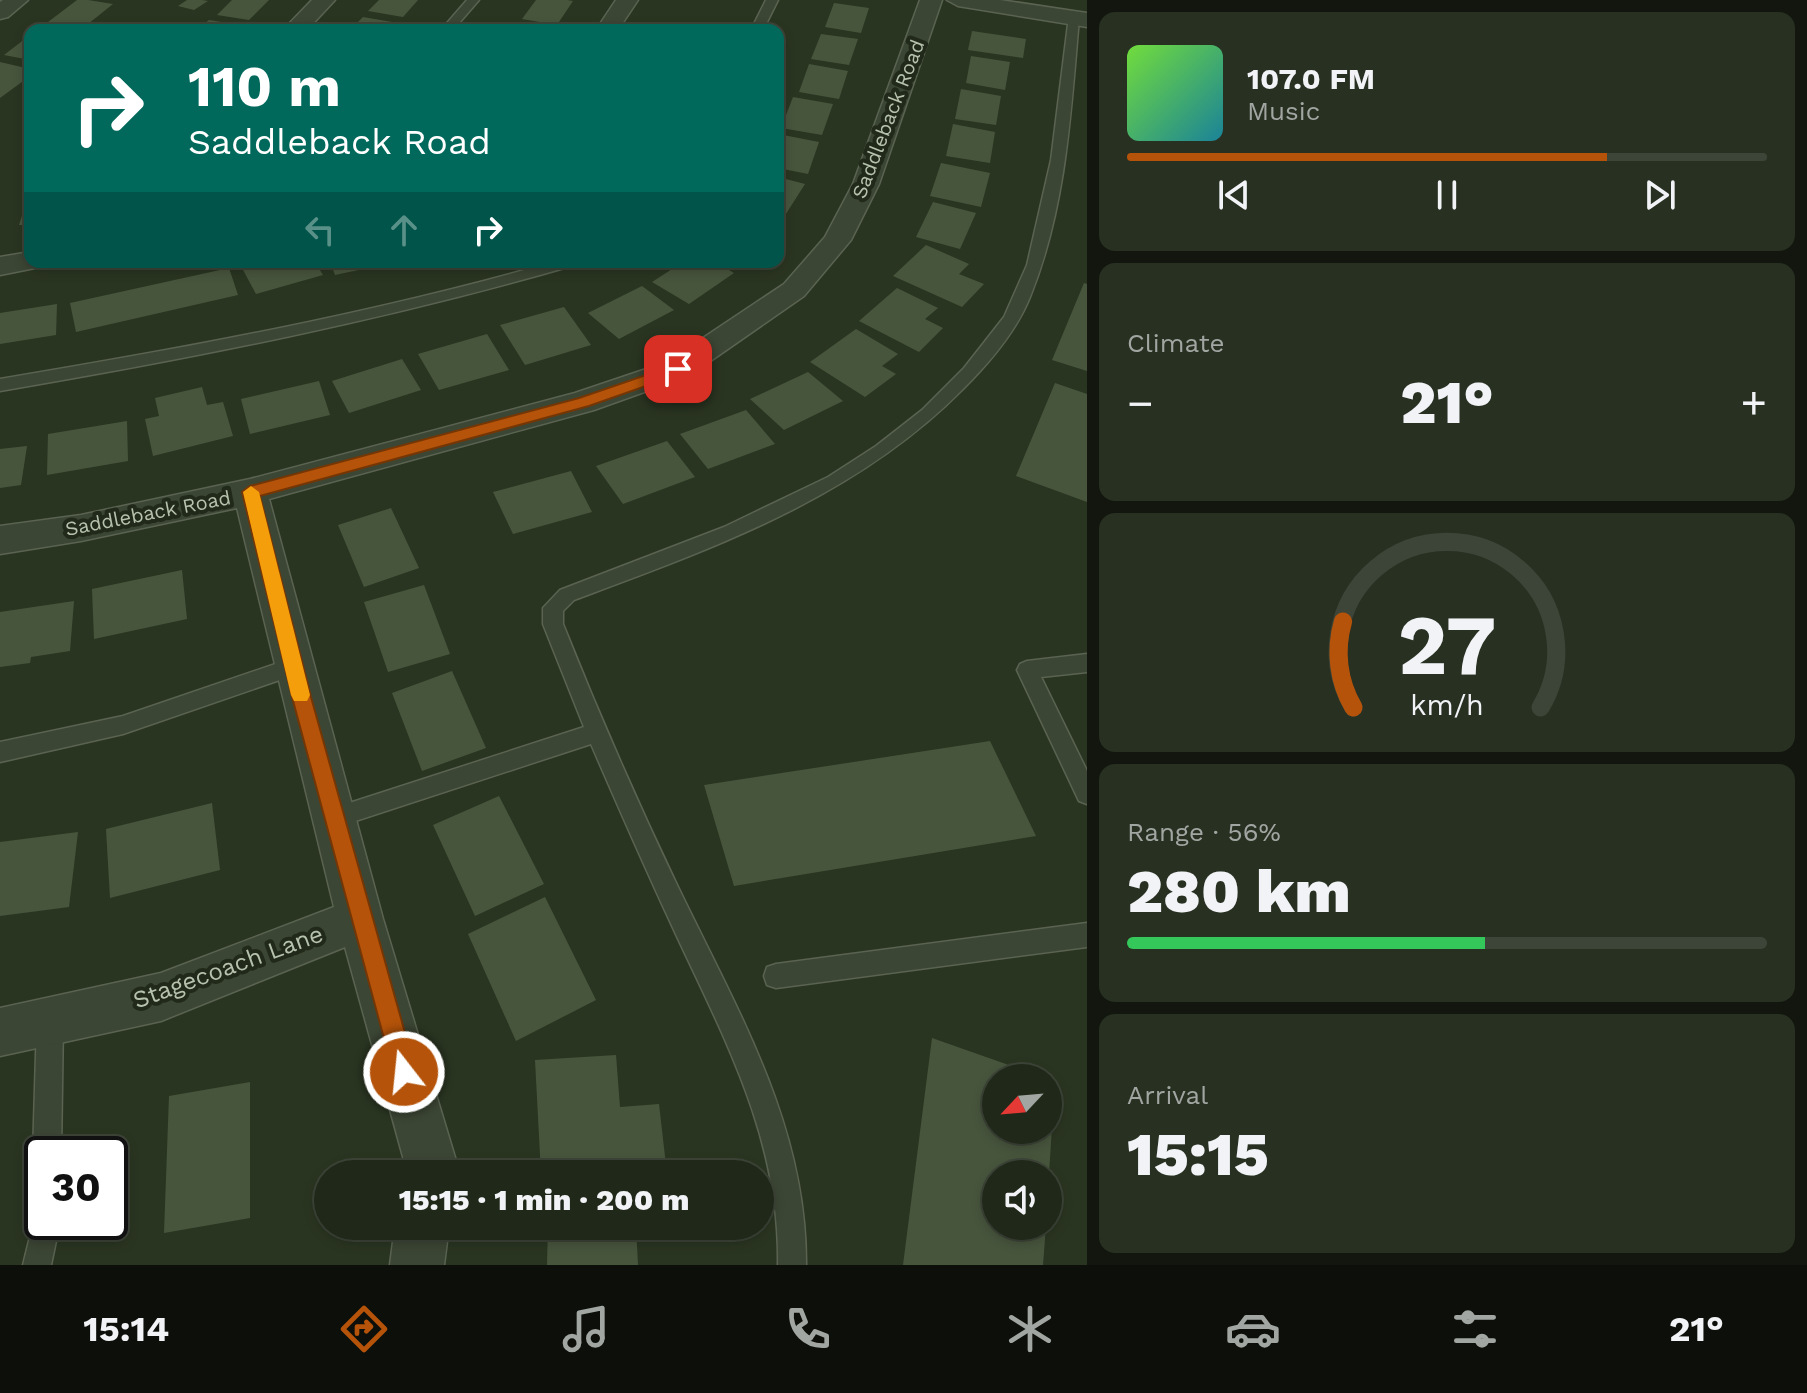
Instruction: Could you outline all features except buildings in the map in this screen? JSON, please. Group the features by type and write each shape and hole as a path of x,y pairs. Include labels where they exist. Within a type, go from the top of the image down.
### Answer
{"street":[{"path":"0,12 17,0"},
{"path":"300,24 324,0"},
{"path":"611,24 627,0"},
{"name":"Saddleback Road","path":"0,540 81,528 250,492 583,402 678,369 794,290 837,240 866,184 931,0"},
{"path":"958,0 1080,19"},
{"path":"0,266 24,262"},
{"path":"250,492 360,919 430,1160"},
{"name":"Stagecoach Lane","path":"0,1032 161,997 360,919"},
{"path":"417,1265 420,1240"}],"lane":[{"path":"452,24 473,0"},
{"path":"760,24 772,0"},
{"path":"792,1265 788,1182 754,1077 595,733 553,624 553,608 567,595 745,528 804,499 876,457 939,408 989,350 1021,299 1046,228 1080,19"},
{"path":"0,385 159,359 466,293 550,268"},
{"path":"1087,663 1027,670 1087,794"},
{"path":"0,752 123,725 293,667"},
{"path":"334,818 595,733"},
{"path":"776,976 1087,935"},
{"path":"47,1136 50,1021"},
{"path":"37,1265 42,1240"}],"slow traffic":[{"path":"251,492 301,695"}],"route":[{"path":"404,1072 301,697 250,492 583,402 678,369"}]}
